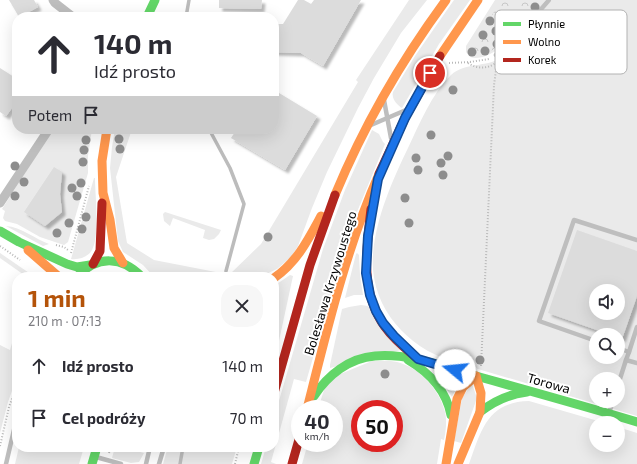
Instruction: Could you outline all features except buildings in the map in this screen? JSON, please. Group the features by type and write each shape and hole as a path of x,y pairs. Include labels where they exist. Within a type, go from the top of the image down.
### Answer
{"main road":[{"path":"149,12 154,0"},
{"name":"Bolesława Krzywoustego","path":"279,376 316,246 362,135 418,39 446,0"},
{"name":"Bolesława Krzywoustego","path":"310,400 326,334 350,252 391,148 414,100 435,64 478,0"},
{"path":"83,272 91,265 100,251 100,220 103,193 103,150 106,134"},
{"path":"279,274 288,268 300,253 329,200 343,178"},
{"path":"378,179 372,207 366,251 366,273 369,290 376,311 383,323 400,343 418,359"},
{"path":"103,193 110,221 114,249 123,263"},
{"path":"0,231 19,242 67,264 77,267 110,260 130,266 137,272"},
{"path":"19,242 53,272"},
{"path":"313,400 323,382 331,374 342,367 361,359 385,356 418,359"},
{"path":"403,358 429,374 436,383 448,402 452,422"},
{"name":"Torowa","path":"418,359 637,422"},
{"path":"446,464 455,403 458,395 466,384 476,376 481,393 480,412 458,464"},
{"path":"480,412 504,397 524,392 534,392"},
{"path":"292,464 295,452"}],"street":[{"path":"53,0 54,3 66,12"},
{"path":"0,203 46,134"}],"lane":[{"path":"540,10 549,0"},
{"path":"384,95 391,136 391,148"},
{"path":"362,135 370,126 408,109 414,100"},
{"path":"589,338 540,321 574,220 637,240"},
{"path":"622,372 637,328"},
{"path":"625,351 629,352"},
{"path":"626,360 637,363"},
{"path":"609,414 611,408"},
{"path":"6,464 12,438"},
{"path":"146,464 149,452"},
{"path":"159,464 163,452"},
{"path":"93,460 121,464"}],"path":[{"path":"435,64 484,60 495,55"},
{"path":"467,62 481,68 488,67 495,63"},
{"path":"481,367 486,229 496,74"},
{"path":"70,257 90,185"},
{"path":"0,446 12,399"},
{"path":"235,464 238,452"}],"green space":[{"path":"409,0 427,0 401,33 358,108 327,172 298,246 291,257 277,269 271,272 232,272 261,244 358,82 356,80"},
{"path":"454,0 470,0 439,44 402,108 395,101 393,92 415,56"},
{"path":"495,0 546,0 537,10 495,10 495,51 491,54 480,58 470,57 466,52 466,46"},
{"path":"503,0 541,0 533,10 496,10"},
{"path":"552,0 637,0 637,416 610,408 625,408 625,372 589,372 589,402 451,361 434,354 405,334 393,321 377,290 373,273 373,254 377,227 396,173 432,100 451,75 469,66 489,63 495,60 495,74 627,74 627,10 543,10"},
{"path":"495,11 495,49 482,54 473,54 471,43"},
{"path":"372,130 379,134 385,144 350,229 306,382 294,379 279,433 279,401 323,249 345,190"},
{"path":"50,134 91,134 88,156 88,173 68,242 64,245 40,237 17,224 5,221 3,218 5,211 2,209"},
{"path":"114,134 130,134 116,177 127,243 154,260 216,272 149,272 143,265 123,252 118,241 110,168"},
{"path":"94,178 96,235 94,244 92,250 86,256 71,259"},
{"path":"165,212 221,230 214,239 209,240 203,238 205,230 173,218 170,226 164,221 163,214"},
{"path":"6,226 23,231 49,244 43,246"},
{"path":"0,253 28,272 20,272 0,258"},
{"path":"357,253 359,255 363,295 354,295 345,298 356,254"},
{"path":"290,275 293,276 279,341 279,283"},
{"path":"361,305 368,306 401,350 330,368 342,309"},
{"path":"12,343 12,391 0,433 0,345 10,350"},
{"path":"372,361 397,362 421,374 438,395 446,415 445,437 444,440 441,439 437,464 302,464 305,452 343,452 343,400 321,400 324,390 333,377"},
{"path":"438,373 460,379 452,397 436,374"},
{"path":"472,384 477,398 461,443 454,441 462,398"},
{"path":"529,401 589,418 589,452 625,452 625,429 637,433 637,464 469,464 482,430 488,420 504,407 515,403"},
{"path":"18,452 83,452 79,464 15,464"},
{"path":"114,452 144,453 139,462 131,463 112,458"},
{"path":"166,452 236,452 232,464 163,464"},
{"path":"265,452 274,452 271,462 276,464 261,464"}],"waterway":[{"path":"187,12 189,0"},
{"path":"212,134 230,168 244,204 226,271"},
{"path":"180,464 182,452"}],"traffic: fast":[{"path":"149,12 155,0"},
{"path":"0,231 19,242 67,264 77,267 90,265"},
{"path":"83,272 93,265 110,261 126,265 136,272"},
{"path":"314,396 326,381 340,369 356,360 375,356 401,357 439,365 637,422"},
{"path":"408,360 416,365 436,383 449,406 451,415"},
{"path":"480,412 502,399 514,394 527,392"},
{"path":"92,464 96,452"},
{"path":"254,464 258,452"}],"traffic: slow":[{"path":"335,195 358,144 384,94 414,46 446,0"},
{"path":"440,56 478,0"},
{"path":"106,134 102,161 103,193 110,220 114,248 123,263"},
{"path":"309,400 347,260 367,202 379,174"},
{"path":"279,274 296,258 321,216"},
{"path":"28,250 53,272"},
{"path":"446,464 457,399 463,387 476,376"},
{"path":"458,464 480,412 481,393 476,376"}],"traffic: jam":[{"path":"379,174 406,116 440,56"},
{"path":"279,375 310,265 335,195"},
{"path":"93,264 100,251 102,203"},
{"path":"371,209 367,270 368,285 372,300 377,314 392,336 418,359"},
{"path":"292,464 295,452"}],"route":[{"path":"430,73 405,118 378,179 372,207 366,251 366,273 371,300 376,311 383,323 400,343 418,359 455,370"}]}
